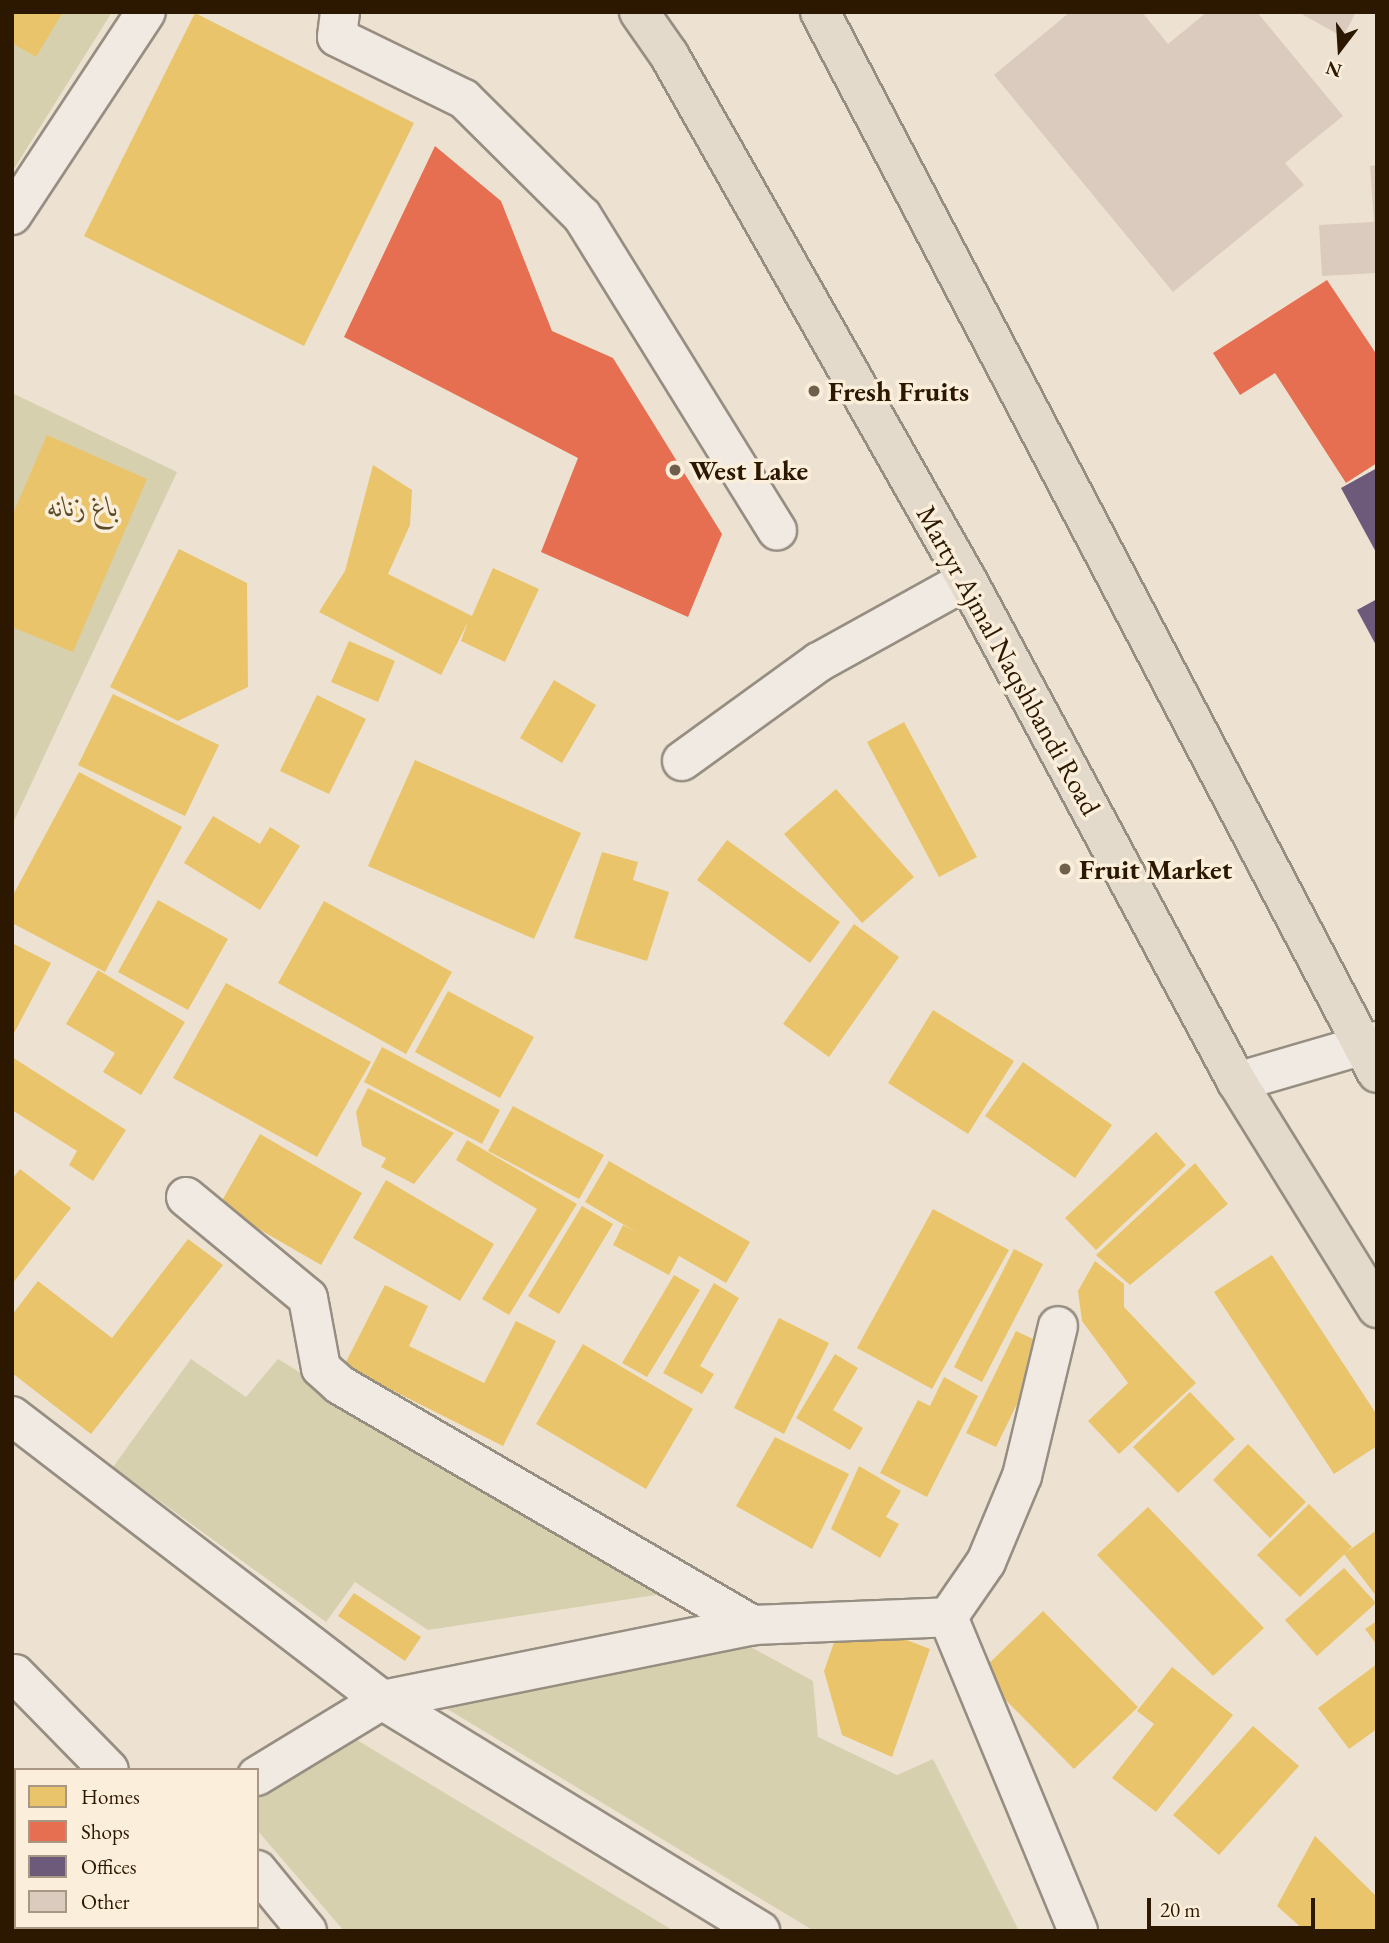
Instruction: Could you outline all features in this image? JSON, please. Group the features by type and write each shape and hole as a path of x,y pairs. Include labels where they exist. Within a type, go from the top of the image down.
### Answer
{"highway":[{"name":"Martyr Ajmal Naqshbandi Road","path":"639,12 669,55 967,580 1237,1082 1377,1308"},
{"path":"820,12 1371,1052"}],"street":[{"path":"12,215 146,12"},
{"path":"340,12 337,37 464,99 582,216 777,531"},
{"path":"682,761 819,662 967,580"},
{"path":"1237,1082 1371,1052"},
{"path":"186,1197 308,1298 321,1368 340,1385 753,1625"},
{"path":"948,1617 986,1562 1022,1476 1058,1326"},
{"path":"12,1416 382,1700 760,1931"},
{"path":"259,1775 382,1700 753,1625 948,1617"},
{"path":"948,1617 1078,1931"},
{"path":"15,1674 107,1768"},
{"path":"259,1872 307,1931"}],"green space":[{"path":"12,12 112,12 12,172"},
{"name":"باغ زنانه","path":"12,393 177,472 12,825"},
{"path":"191,1359 246,1397 278,1359 662,1594 428,1630 355,1582 326,1622 113,1467"},
{"path":"740,1641 813,1681 818,1737 897,1775 933,1759 1019,1931 814,1931 421,1693"},
{"path":"342,1731 674,1931 344,1931 259,1832 259,1781"}],"building: Homes":[{"path":"12,12 63,12 36,57 12,43"},
{"path":"195,13 414,123 304,346 84,236"},
{"path":"47,435 147,479 73,652 12,627 12,516"},
{"path":"373,465 412,490 410,525 388,574 472,616 493,568 539,589 505,662 461,641 468,622 441,675 319,612 345,571"},
{"path":"179,549 247,583 248,687 178,721 110,687"},
{"path":"349,641 395,661 378,702 331,682"},
{"path":"554,680 596,705 562,763 520,738"},
{"path":"113,694 219,745 185,816 78,765"},
{"path":"317,695 366,719 329,794 280,771"},
{"path":"904,722 977,857 939,877 867,742"},
{"path":"415,760 581,833 534,939 368,866"},
{"path":"79,772 182,827 105,972 12,923 12,897"},
{"path":"836,789 914,877 862,923 784,834"},
{"path":"213,816 260,844 270,827 300,846 260,910 184,863"},
{"path":"727,840 840,922 810,963 697,880"},
{"path":"602,852 638,862 633,880 669,892 647,961 574,938"},
{"path":"158,900 228,939 188,1010 118,972"},
{"path":"324,901 452,972 406,1054 278,983"},
{"path":"854,924 899,957 829,1057 783,1024"},
{"path":"12,943 51,963 12,1037"},
{"path":"98,970 185,1022 141,1095 103,1072 115,1053 66,1024"},
{"path":"226,983 371,1062 317,1157 173,1078"},
{"path":"448,991 534,1037 500,1098 415,1052"},
{"path":"933,1010 1014,1061 968,1134 888,1083"},
{"path":"382,1047 500,1110 482,1144 364,1082"},
{"path":"12,1057 126,1130 93,1181 69,1165 77,1151 12,1110"},
{"path":"1023,1062 1112,1125 1075,1178 985,1116"},
{"path":"368,1088 454,1133 414,1184 381,1167 386,1158 362,1146 356,1112"},
{"path":"513,1106 604,1155 579,1199 488,1151"},
{"path":"1156,1132 1186,1165 1096,1250 1065,1218"},
{"path":"260,1134 362,1193 321,1265 219,1206"},
{"path":"467,1140 577,1204 509,1315 482,1299 537,1209 456,1160"},
{"path":"609,1161 750,1242 726,1283 679,1256 669,1275 613,1245 623,1225 638,1233 585,1202"},
{"path":"1195,1163 1228,1204 1130,1285 1096,1255"},
{"path":"20,1169 71,1208 12,1284 12,1179"},
{"path":"386,1180 494,1244 460,1301 353,1238"},
{"path":"582,1206 613,1224 559,1314 528,1296"},
{"path":"933,1209 1009,1250 932,1389 857,1348"},
{"path":"188,1239 223,1265 91,1434 12,1373 12,1315 38,1281 112,1338"},
{"path":"1014,1249 1043,1264 982,1382 954,1367"},
{"path":"1272,1255 1377,1415 1377,1446 1334,1474 1214,1292"},
{"path":"1095,1261 1124,1284 1124,1307 1196,1383 1119,1454 1088,1421 1128,1383 1082,1321 1078,1291"},
{"path":"674,1275 700,1290 647,1377 622,1363"},
{"path":"714,1283 739,1298 700,1366 714,1374 702,1394 663,1373"},
{"path":"385,1285 428,1306 409,1346 484,1383 516,1321 556,1341 503,1446 344,1366"},
{"path":"779,1318 829,1343 784,1434 734,1408"},
{"path":"1016,1331 1046,1345 996,1447 966,1433"},
{"path":"583,1344 693,1409 646,1489 536,1424"},
{"path":"835,1354 858,1368 833,1410 863,1428 850,1450 796,1418"},
{"path":"944,1377 978,1396 927,1497 880,1473 918,1400 930,1406"},
{"path":"1190,1392 1235,1439 1178,1493 1133,1447"},
{"path":"775,1437 849,1474 812,1549 736,1506"},
{"path":"1248,1444 1306,1502 1270,1538 1213,1480"},
{"path":"859,1466 901,1491 886,1517 899,1524 880,1558 831,1529"},
{"path":"1309,1504 1352,1547 1300,1597 1257,1555"},
{"path":"1148,1507 1264,1628 1213,1676 1097,1555"},
{"path":"1377,1530 1377,1597 1344,1554"},
{"path":"1344,1568 1376,1603 1317,1656 1285,1620"},
{"path":"354,1593 421,1637 405,1661 338,1616"},
{"path":"1043,1611 1138,1707 1074,1769 979,1673"},
{"path":"1377,1621 1377,1645 1365,1629"},
{"path":"886,1632 930,1649 892,1757 842,1735 824,1671 837,1634"},
{"path":"1377,1664 1377,1729 1349,1749 1318,1708"},
{"path":"1172,1667 1233,1715 1156,1812 1112,1778 1154,1724 1137,1711"},
{"path":"1253,1726 1299,1766 1219,1855 1173,1815"},
{"path":"12,1766 14,1816 12,1861"},
{"path":"1315,1836 1377,1897 1377,1931 1305,1931 1277,1906"}],"building: Shops":[{"path":"435,146 501,201 552,331 613,358 722,534 688,617 541,552 578,458 344,337"},
{"path":"1327,280 1377,355 1377,463 1346,483 1275,373 1240,395 1213,353"}],"building: Offices":[{"path":"1377,468 1377,554 1341,488"},
{"path":"1377,599 1377,647 1357,610"}],"building: Other":[{"path":"1070,12 1142,12 1168,44 1207,12 1257,12 1343,116 1285,163 1304,185 1173,292 994,75"},
{"path":"1298,12 1356,12 1343,37"},
{"path":"1377,165 1377,273 1322,276 1319,225 1374,222 1370,166"}],"place":[{"name":"Fresh Fruits","path":"814,391"},
{"name":"West Lake","path":"675,470"},
{"name":"Fruit Market","path":"1065,869"}]}
